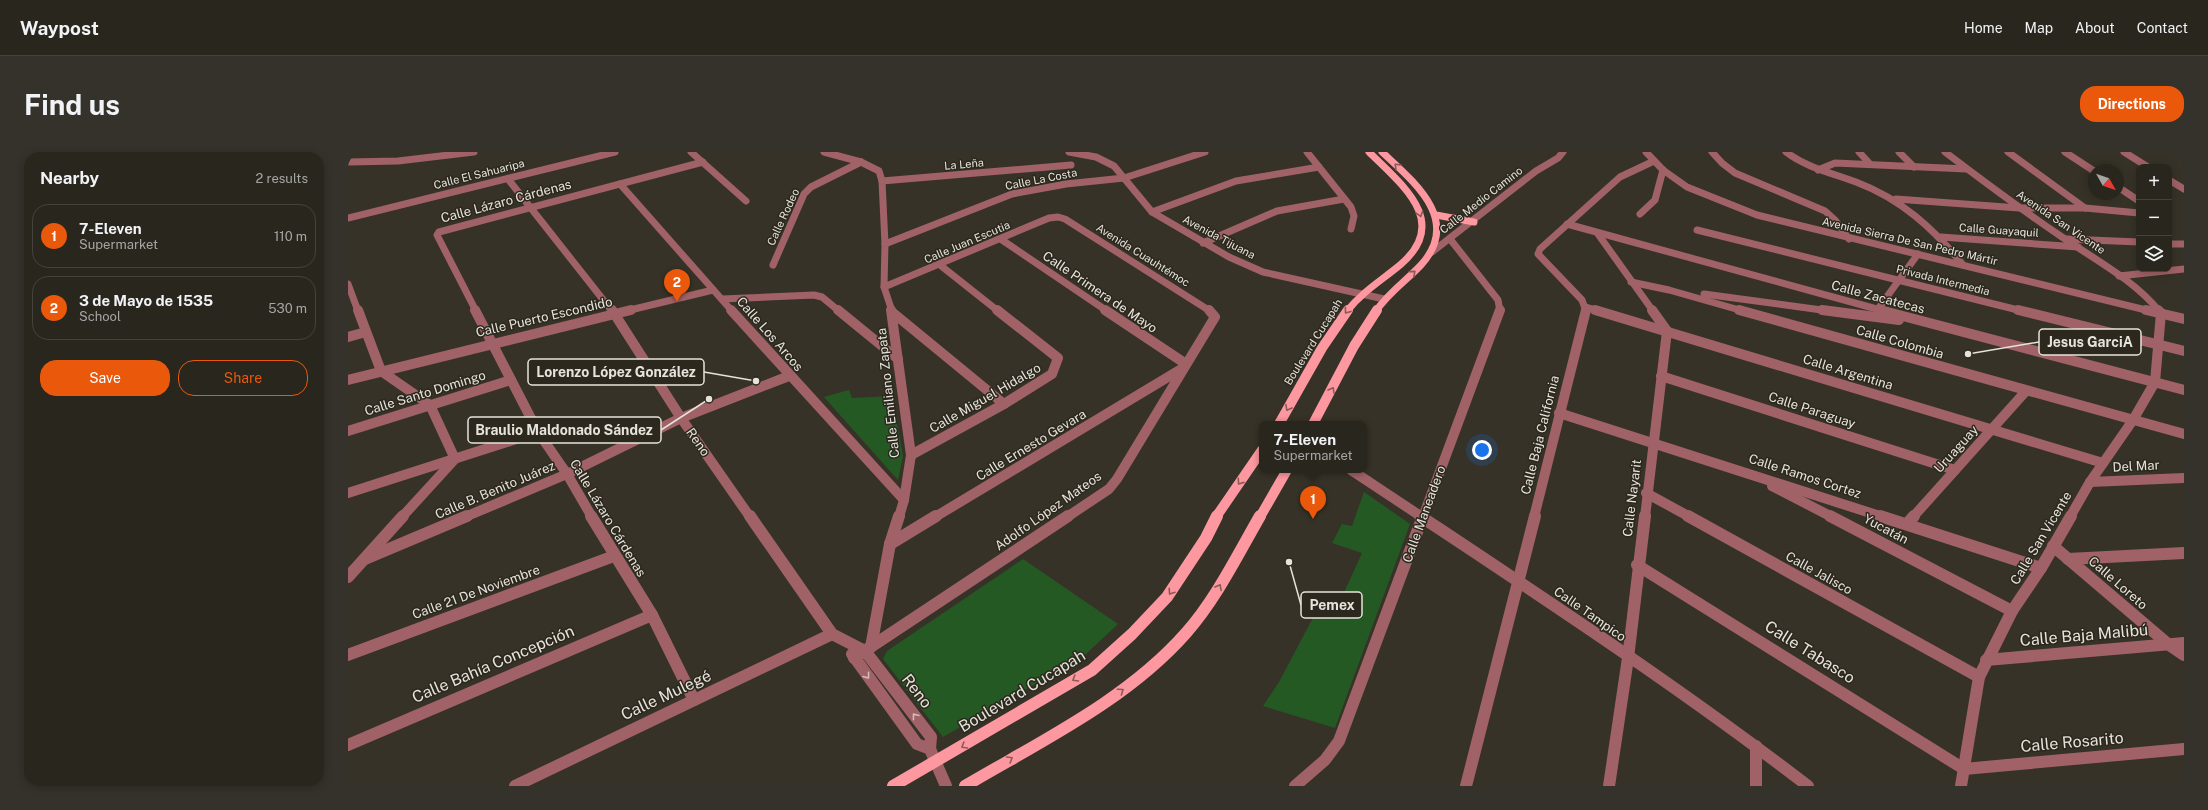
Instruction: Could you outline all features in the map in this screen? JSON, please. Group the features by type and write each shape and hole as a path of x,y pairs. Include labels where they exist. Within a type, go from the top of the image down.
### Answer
{"main road":[{"name":"Boulevard Cucapah","path":"1281,421 1311,367 1346,311 1361,294 1401,264 1418,245 1423,229 1422,216 1411,197 1369,152"},
{"path":"1315,421 1370,319 1384,299 1423,264 1432,252 1438,232 1436,215 1423,191 1382,152"},
{"path":"1400,185 1423,191"},
{"path":"1411,197 1423,191"},
{"path":"1436,215 1474,222"},
{"name":"Boulevard Cucapah","path":"893,786 937,762 1092,670 1132,634 1167,597 1206,538 1220,510 1259,454"},
{"path":"965,786 1101,705 1156,664 1186,633 1213,598 1285,473"}],"street":[{"path":"348,162 398,161 474,152"},
{"name":"Calle El Sahuaripa","path":"348,218 615,152"},
{"path":"691,152 746,201"},
{"path":"824,152 861,162 879,171 882,181"},
{"name":"Avenida Tijuana","path":"1069,152 1107,161 1124,178 1152,212 1203,243 1263,272 1384,299"},
{"name":"Calle La Costa","path":"885,244 1012,194 1066,184 1124,178 1205,152"},
{"path":"1307,152 1351,207 1354,216 1351,229"},
{"name":"Calle Medio Camino","path":"1432,252 1474,222 1537,170 1558,158 1563,152"},
{"name":"Avenida Sierra De San Pedro Mártir","path":"1646,152 1663,170 1692,190 1757,215 1849,239 1918,254 2184,319"},
{"path":"1712,152 1718,161 1743,176 1826,212 1849,239"},
{"path":"1786,152 1795,160 1818,170 1854,182 1896,200 1926,223 1941,237 1963,265"},
{"path":"1859,152 1870,164"},
{"path":"1898,152 1914,167"},
{"name":"Avenida San Vicente","path":"1946,152 2018,208 2066,238 2119,276 2152,302 2161,313"},
{"path":"2008,152 2085,208"},
{"path":"2065,152 2088,167"},
{"path":"2124,152 2143,164"},
{"path":"1586,307 1538,254 1540,249 1620,177 1654,161"},
{"name":"Calle Lázaro Cárdenas","path":"694,700 652,616 614,556 567,474 538,432 491,343 437,235 439,232 446,229 703,162"},
{"name":"Calle Rodeo","path":"774,265 804,194 811,187 861,162"},
{"path":"1818,170 1835,163 1966,168"},
{"name":"La Leña","path":"882,181 1071,165"},
{"path":"1152,212 1236,180 1319,167"},
{"path":"1640,214 1655,200 1663,170"},
{"name":"Reno","path":"508,179 531,206 615,314 681,418 832,634 868,649 931,737 930,750"},
{"path":"2172,180 2184,180"},
{"name":"Calle Emiliano Zapata","path":"868,649 890,544 904,500 910,455 892,312 884,287 885,244 882,181"},
{"path":"2172,182 2184,189"},
{"name":"Calle Los Arcos","path":"620,184 788,376 904,500"},
{"path":"2124,191 2138,200"},
{"path":"1203,243 1277,211 1344,199"},
{"path":"1896,200 1936,201 2018,208 2085,208 2136,213"},
{"name":"Calle Juan Escutia","path":"884,287 940,266 1049,218 1058,217"},
{"name":"Avenida Cuauhtémoc","path":"1058,217 1065,219 1215,314"},
{"name":"Calle Zacatecas","path":"1567,224 1598,234 1936,325 2184,390"},
{"name":"Privada Intermedia","path":"1697,230 2184,351"},
{"path":"1598,234 1667,331"},
{"name":"Calle Guayaquil","path":"1941,237 2079,247"},
{"path":"2066,238 2136,242"},
{"name":"Calle Maneadero","path":"1295,786 1325,763 1333,753 1339,741 1500,310 1498,300 1450,239"},
{"name":"Calle Primera de Mayo","path":"1002,240 1185,366"},
{"path":"2172,244 2184,244"},
{"path":"1878,309 1918,254"},
{"name":"Calle Miguel Hidalgo","path":"910,455 1004,404 1052,374 1058,358 940,266"},
{"path":"2119,276 2184,269"},
{"name":"Calle Colombia","path":"1631,282 1669,290 2184,434"},
{"path":"348,284 351,301 366,332 381,371 430,405 454,459"},
{"name":"Calle Puerto Escondido","path":"348,380 491,343 714,290"},
{"path":"1669,290 1936,325"},
{"path":"722,299 814,295 822,297 898,359"},
{"name":"Calle Argentina","path":"1586,307 2103,463"},
{"name":"Calle Baja California","path":"1466,786 1559,413 1586,314 1586,307"},
{"path":"892,312 1004,404"},
{"name":"Calle San Vicente","path":"1961,786 1979,677 1986,660 2012,611 2041,568 2052,546 2090,482 2133,420 2155,382 2161,313"},
{"name":"Adolfo López Mateos","path":"854,658 1109,489 1117,479 1215,317 1215,314"},
{"name":"Calle Nayarit","path":"1609,786 1628,658 1637,565 1667,331"},
{"path":"348,337 366,332"},
{"name":"Calle Ernesto Gevara","path":"890,544 1185,366"},
{"name":"Calle B. Benito Juárez","path":"365,559 567,474 681,418 788,376"},
{"name":"Calle Paraguay","path":"1661,376 1955,470"},
{"name":"Calle Santo Domingo","path":"348,431 511,380"},
{"name":"Uruaguay","path":"1907,524 2026,391"},
{"name":"Calle Ramos Cortez","path":"1559,413 1747,472 2041,568"},
{"path":"348,493 538,432"},
{"path":"348,577 454,459"},
{"name":"Yucatán","path":"1747,472 2012,611"},
{"name":"Calle Tampico","path":"1356,473 1423,516 1518,581 1756,746 1808,786"},
{"name":"Del Mar","path":"2090,482 2184,478"},
{"name":"Calle Jalisco","path":"1646,494 1979,677"},
{"name":"Calle Loreto","path":"2052,546 2168,644 2184,655"},
{"path":"2068,559 2184,553"},
{"name":"Calle 21 De Noviembre","path":"348,655 614,556"},
{"name":"Calle Tabasco","path":"1637,565 1964,769"},
{"name":"Calle Bahía Concepción","path":"348,745 652,616"},
{"name":"Calle Mulegé","path":"514,786 832,634"},
{"name":"Reno","path":"849,642 854,658 918,744 930,750 937,762 946,786"},
{"name":"Calle Baja Malibú","path":"1986,660 2184,643"},
{"path":"1756,746 1756,786"},
{"name":"Calle Rosarito","path":"1964,769 2184,749"}],"green space":[{"path":"849,390 852,398 892,396 903,456 898,480 824,397"},
{"path":"1364,492 1410,524 1335,728 1263,706 1279,682 1316,612 1333,617 1362,553 1332,543 1342,524 1352,526"},
{"path":"1023,559 1118,624 1086,654 943,737 883,659 887,651"}],"place":[{"name":"3 de Mayo de 1535","path":"677,302"},
{"name":"Jesus GarciA","path":"1968,354"},
{"name":"Lorenzo López González","path":"756,381"},
{"name":"Braulio Maldonado Sández","path":"709,399"},
{"name":"7-Eleven","path":"1313,519"},
{"name":"Pemex","path":"1289,562"}]}
